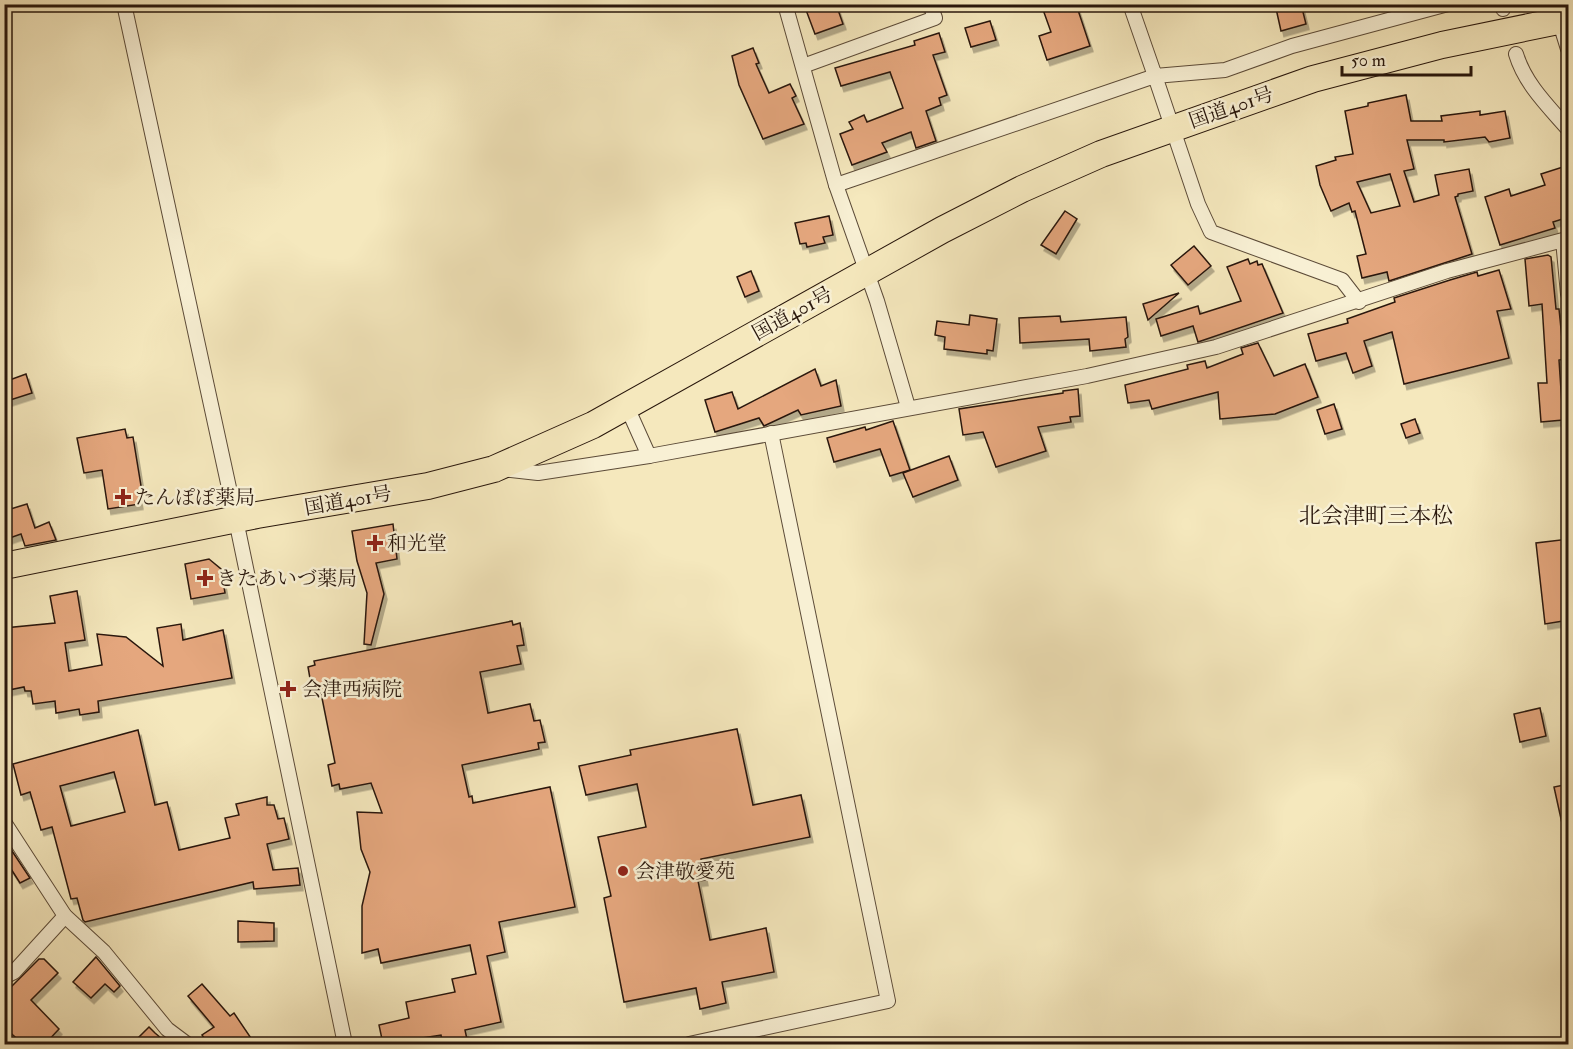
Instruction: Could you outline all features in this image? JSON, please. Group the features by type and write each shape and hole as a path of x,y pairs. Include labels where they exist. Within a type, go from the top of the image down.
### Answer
{"highway":[{"name":"国道401号","path":"4,566 236,520 428,486 494,469 553,444 627,407 867,272 1022,189 1101,154 1324,76 1560,15"}],"street":[{"path":"124,4 229,499 236,520 345,1044"},
{"path":"785,4 836,185 867,272 908,407"},
{"path":"803,66 935,18 930,4"},
{"path":"1130,4 1210,232 1342,280 1359,302"},
{"path":"836,185 1155,76 1225,70 1292,46 1448,4"},
{"path":"1560,15 1569,50"},
{"path":"1516,54 1520,66 1536,92 1569,129"},
{"path":"494,469 538,473 649,456 1087,376 1216,347 1359,302 1447,271 1566,239 1569,294"},
{"path":"627,407 649,456"},
{"path":"689,1044 888,1001 771,433"},
{"path":"4,822 65,916 104,952 167,1029 187,1044"},
{"path":"4,977 14,972 65,916"}],"building":[{"path":"820,4 836,4 843,24 815,34 806,10"},
{"path":"1041,4 1076,4 1090,46 1047,60 1039,36 1051,32"},
{"path":"1275,4 1301,4 1306,24 1281,31"},
{"path":"990,21 996,40 971,47 965,28"},
{"path":"939,33 945,52 933,55 947,95 939,98 941,105 926,111 936,141 916,148 911,132 882,143 887,152 852,165 840,134 853,129 849,122 864,115 867,122 903,108 890,72 841,86 835,68 915,45 914,41"},
{"path":"753,48 759,63 756,64 769,93 790,84 796,96 792,98 804,124 763,139 739,85 732,56"},
{"path":"1406,95 1411,121 1442,121 1441,116 1480,111 1480,115 1505,111 1510,138 1489,142 1485,137 1444,142 1444,140 1407,140 1414,169 1404,171 1414,202 1439,195 1435,175 1469,169 1473,191 1458,194 1455,197 1472,254 1389,281 1387,272 1362,278 1357,256 1366,254 1355,211 1352,212 1349,203 1331,211 1320,185 1316,166 1336,160 1335,157 1353,154 1345,111 1368,106 1368,103","holes":["1390,174 1400,206 1371,213 1357,182"]},
{"path":"1569,165 1569,217 1553,222 1555,228 1500,245 1485,197 1509,189 1511,196 1545,185 1541,174"},
{"path":"1065,211 1077,219 1056,254 1041,245"},
{"path":"829,216 833,235 823,237 825,243 807,247 806,243 800,244 795,223"},
{"path":"1194,246 1211,266 1188,285 1171,265"},
{"path":"1548,255 1551,257 1556,309 1559,309 1564,359 1559,360 1563,420 1541,422 1538,383 1547,383 1542,304 1529,306 1525,259"},
{"path":"1248,259 1250,264 1257,261 1258,265 1262,264 1283,313 1198,342 1193,326 1161,336 1156,319 1198,306 1200,314 1241,301 1227,267"},
{"path":"1499,270 1511,309 1497,311 1509,358 1404,384 1392,332 1364,341 1372,366 1353,373 1346,353 1316,361 1308,334 1348,323 1347,319 1395,302 1394,298 1477,272 1478,276"},
{"path":"751,271 759,291 745,297 737,277"},
{"path":"1179,293 1148,320 1143,304"},
{"path":"970,315 997,319 993,351 987,350 987,354 944,349 945,337 935,335 937,321 969,325"},
{"path":"1060,316 1061,322 1126,317 1128,337 1125,339 1126,347 1090,351 1089,339 1020,343 1019,318"},
{"path":"1258,343 1274,376 1305,364 1318,397 1275,414 1220,419 1218,392 1152,409 1149,400 1128,403 1125,385 1188,369 1187,365 1205,361 1207,368 1243,354 1241,348"},
{"path":"815,369 821,386 836,380 841,406 801,415 798,410 764,426 759,418 715,432 705,400 732,392 738,409"},
{"path":"26,374 32,393 4,402 4,382"},
{"path":"1078,389 1080,416 1070,417 1071,422 1038,427 1046,451 996,467 983,432 963,435 959,409"},
{"path":"1334,404 1342,429 1325,434 1317,410"},
{"path":"1415,419 1420,433 1406,438 1401,424"},
{"path":"893,421 910,470 890,476 880,449 834,462 827,438 865,427 866,430"},
{"path":"125,429 127,438 133,437 142,492 138,493 140,504 108,509 102,470 84,473 77,438"},
{"path":"949,456 958,480 913,497 903,473"},
{"path":"27,504 35,528 49,522 56,540 25,546 21,534 4,540 4,511"},
{"path":"393,524 397,559 376,563 384,594 371,645 364,644 367,593 357,561 352,531"},
{"path":"1569,539 1569,620 1545,624 1536,543"},
{"path":"209,559 221,569 225,593 191,599 185,564"},
{"path":"77,591 85,640 65,643 69,671 102,665 97,634 126,637 163,666 157,628 181,624 183,640 223,630 232,678 98,701 99,712 80,715 79,709 56,713 55,701 33,704 31,691 25,691 24,687 4,691 4,628 55,623 50,596"},
{"path":"512,621 513,625 520,623 524,645 517,646 521,664 480,672 488,713 530,704 534,721 540,720 545,742 538,743 539,749 462,765 469,797 472,796 473,803 550,787 575,907 499,922 505,952 487,956 501,1022 465,1030 468,1044 443,1044 441,1035 383,1044 379,1025 409,1018 406,1002 455,992 452,979 476,974 470,945 381,963 378,949 362,953 362,906 370,872 361,849 357,812 382,813 371,783 340,789 339,784 332,786 328,765 335,763 320,688 312,690 308,667 315,665 314,661"},
{"path":"1540,708 1546,736 1520,742 1514,714"},
{"name":"会津敬愛苑","path":"737,729 753,805 801,795 810,837 701,859 705,880 698,881 710,940 766,928 774,972 722,982 726,1003 700,1009 696,988 624,1002 604,898 611,896 598,837 646,827 637,784 586,795 579,766 631,755 630,750"},
{"path":"138,730 155,805 167,802 179,850 230,838 225,818 239,815 236,804 267,797 267,805 274,805 278,819 284,818 289,839 267,844 273,870 298,868 300,885 254,889 253,882 85,922 77,898 71,899 52,827 41,830 30,792 21,795 13,764","holes":["114,772 125,812 71,826 60,786"]},
{"path":"1569,784 1569,828 1563,828 1554,787"},
{"path":"4,839 30,878 20,883 4,858"},
{"path":"238,921 274,923 274,941 238,942"},
{"path":"96,957 120,986 114,992 105,984 91,998 73,982"},
{"path":"39,959 44,959 58,973 31,1000 59,1029 45,1044 23,1044 4,1027 4,994"},
{"path":"202,984 230,1016 234,1013 255,1044 208,1044 202,1035 214,1027 188,996"},
{"path":"149,1027 168,1044 147,1044 139,1037"}],"place":[{"name":"たんぽぽ薬局","path":"123,497"},
{"name":"和光堂","path":"375,543"},
{"name":"きたあいづ薬局","path":"205,578"},
{"name":"会津西病院","path":"288,689"},
{"name":"会津敬愛苑","path":"623,871"}],"district":[{"name":"北会津町三本松","path":"1376,515"}]}
